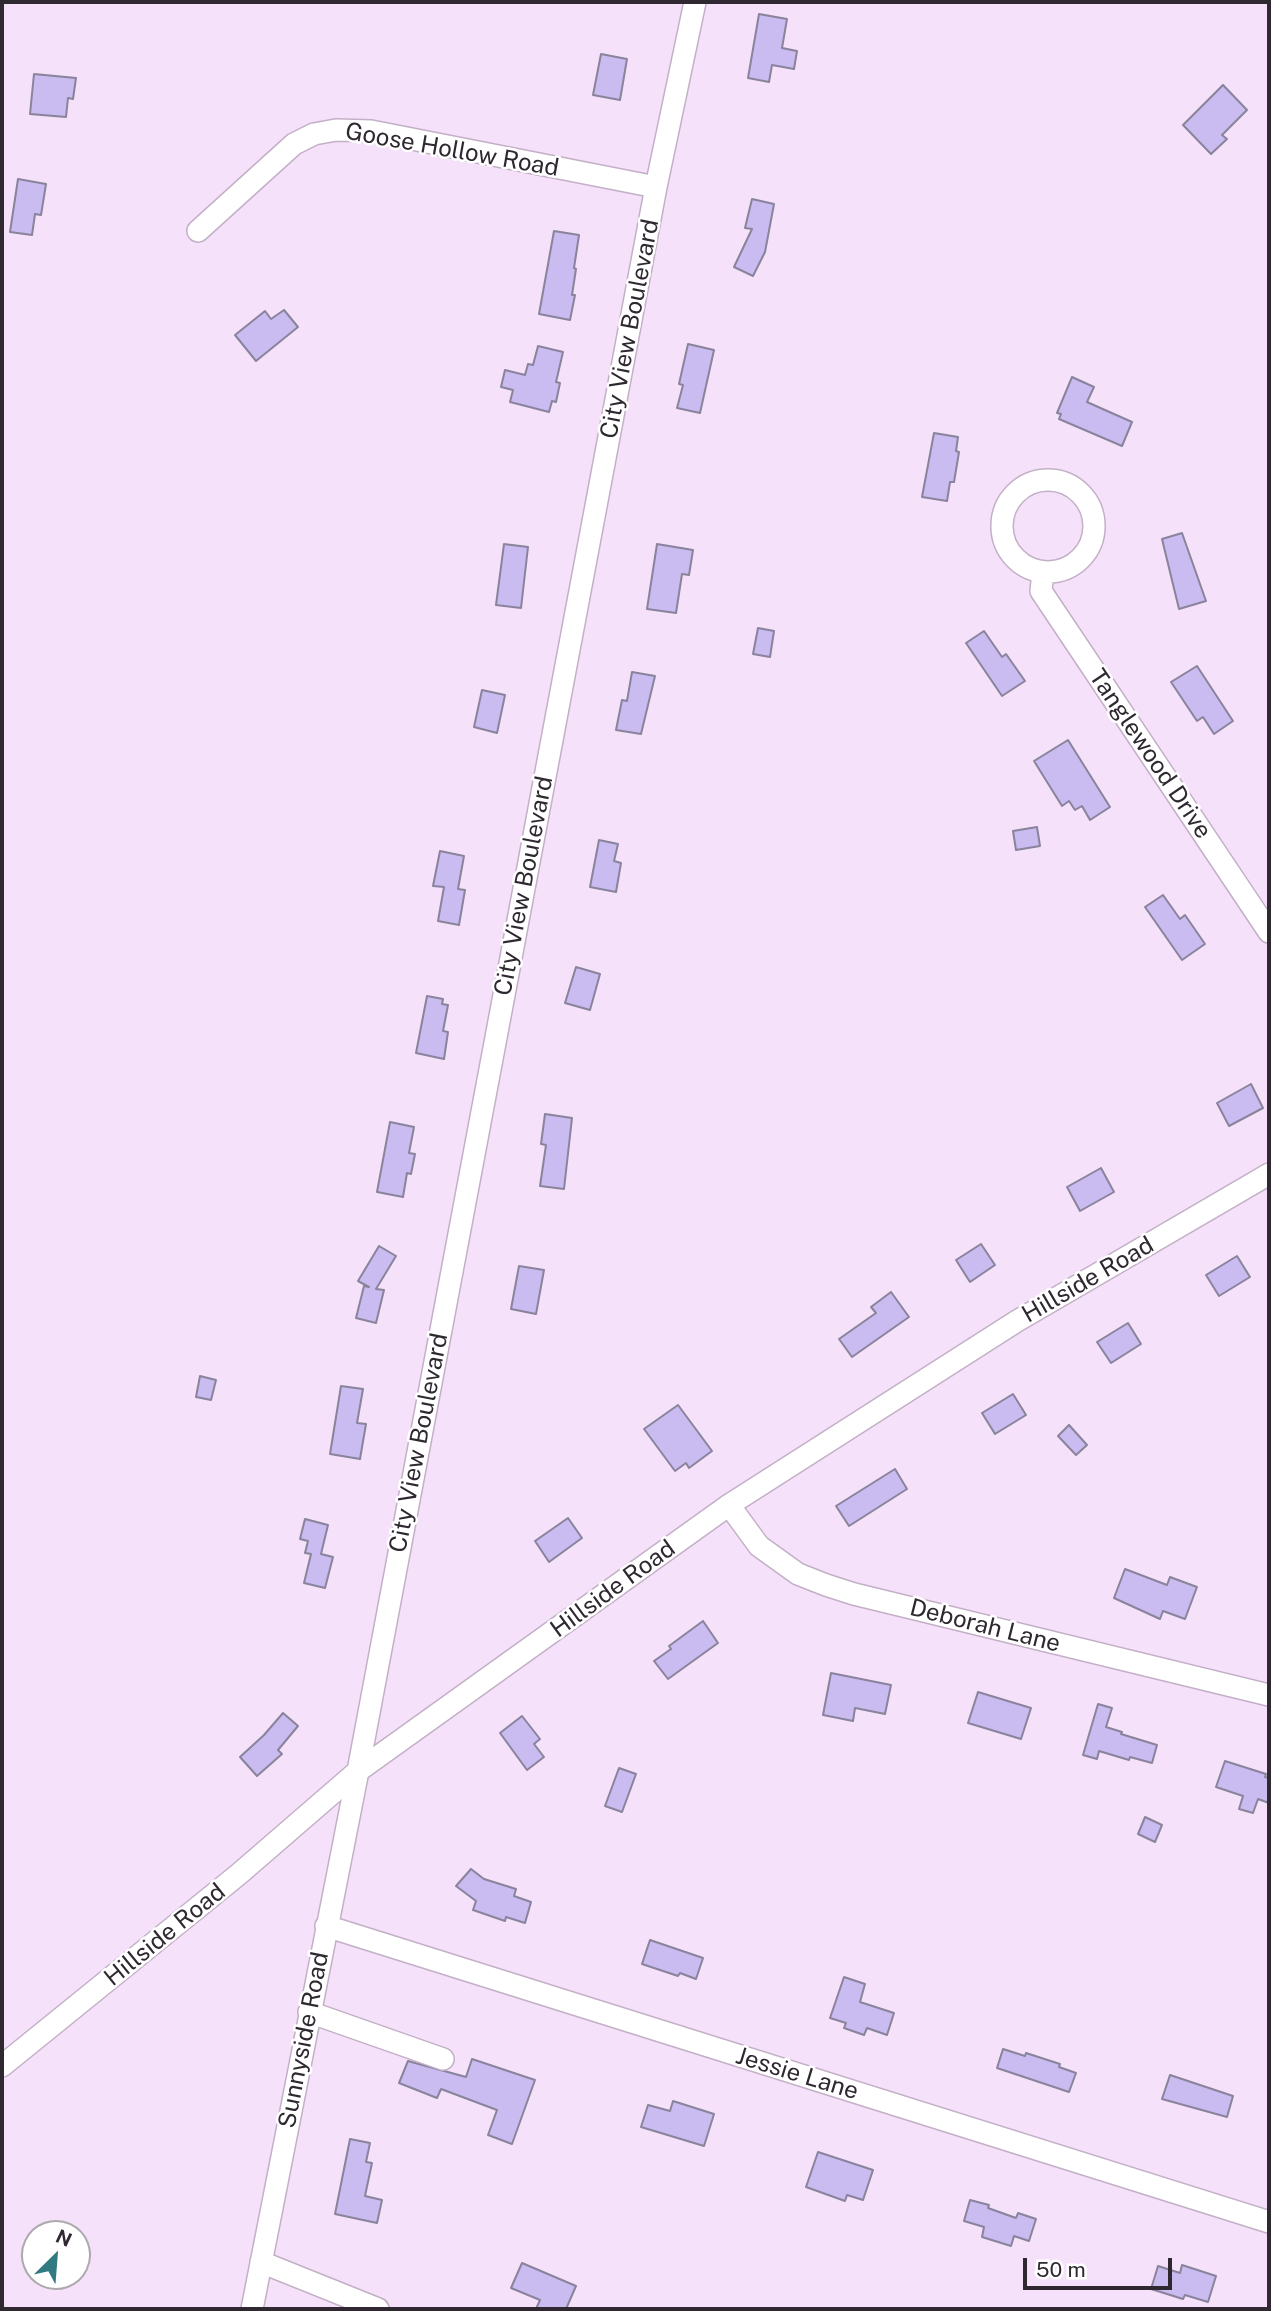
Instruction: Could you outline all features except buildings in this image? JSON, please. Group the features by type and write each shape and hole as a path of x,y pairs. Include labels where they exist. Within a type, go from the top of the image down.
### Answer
{"street":[{"name":"City View Boulevard","path":"358,1771 656,187 695,2"},
{"name":"Goose Hollow Road","path":"198,231 294,144 314,134 336,130 370,131 656,187"},
{"path":"1045,480 1074,488 1085,499 1092,512 1093,535 1084,555 1072,565 1058,571 1043,572 1016,559 1005,539 1003,517 1008,503 1018,492 1030,484 1045,480"},
{"name":"Tanglewood Drive","path":"1043,572 1041,591 1269,932"},
{"name":"Hillside Road","path":"2,2066 228,1882 358,1771 729,1505 1017,1321 1269,1174"},
{"name":"Deborah Lane","path":"729,1505 759,1546 778,1561 798,1574 845,1591 1269,1695"},
{"name":"Sunnyside Road","path":"252,2309 358,1771"},
{"name":"Jessie Lane","path":"326,1926 1269,2222"},
{"path":"309,2012 443,2059"},
{"path":"261,2262 378,2309"}]}
